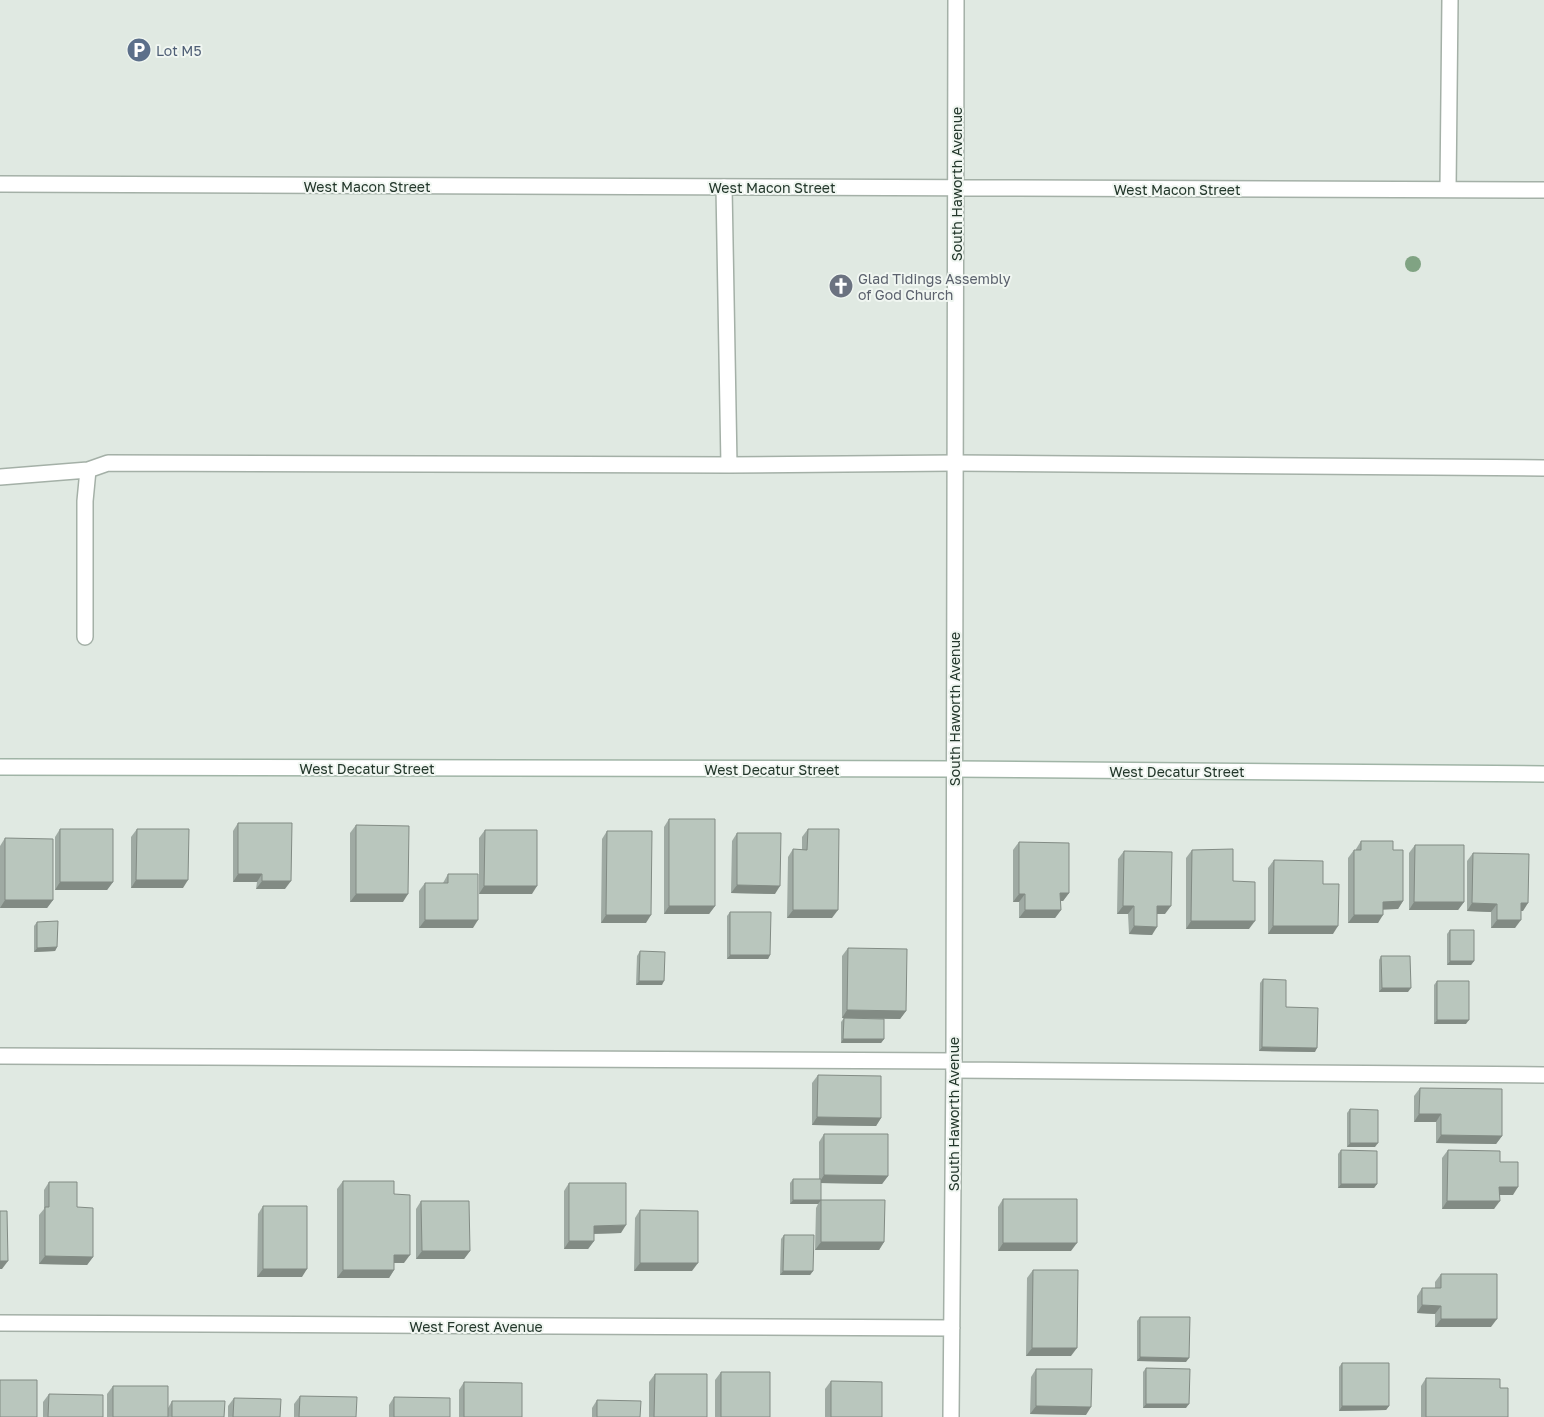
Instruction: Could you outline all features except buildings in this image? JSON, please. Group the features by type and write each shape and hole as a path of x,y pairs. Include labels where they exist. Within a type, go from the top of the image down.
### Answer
{"street":[{"name":"South Haworth Avenue","path":"951,1417 954,1065 956,0"},
{"path":"1448,189 1450,0"},
{"name":"West Macon Street","path":"0,184 1544,190"},
{"path":"724,187 729,465"},
{"path":"0,477 88,470 108,463 729,465 955,463 1544,468"},
{"path":"85,638 85,502 88,470"},
{"name":"West Decatur Street","path":"0,767 954,769 1544,774"},
{"path":"0,1056 954,1065 1544,1075"},
{"name":"West Forest Avenue","path":"0,1323 952,1328"}],"place":[{"name":"Lot M5","path":"139,50"},
{"name":"Glad Tidings Assembly of God Church","path":"841,286"}]}
